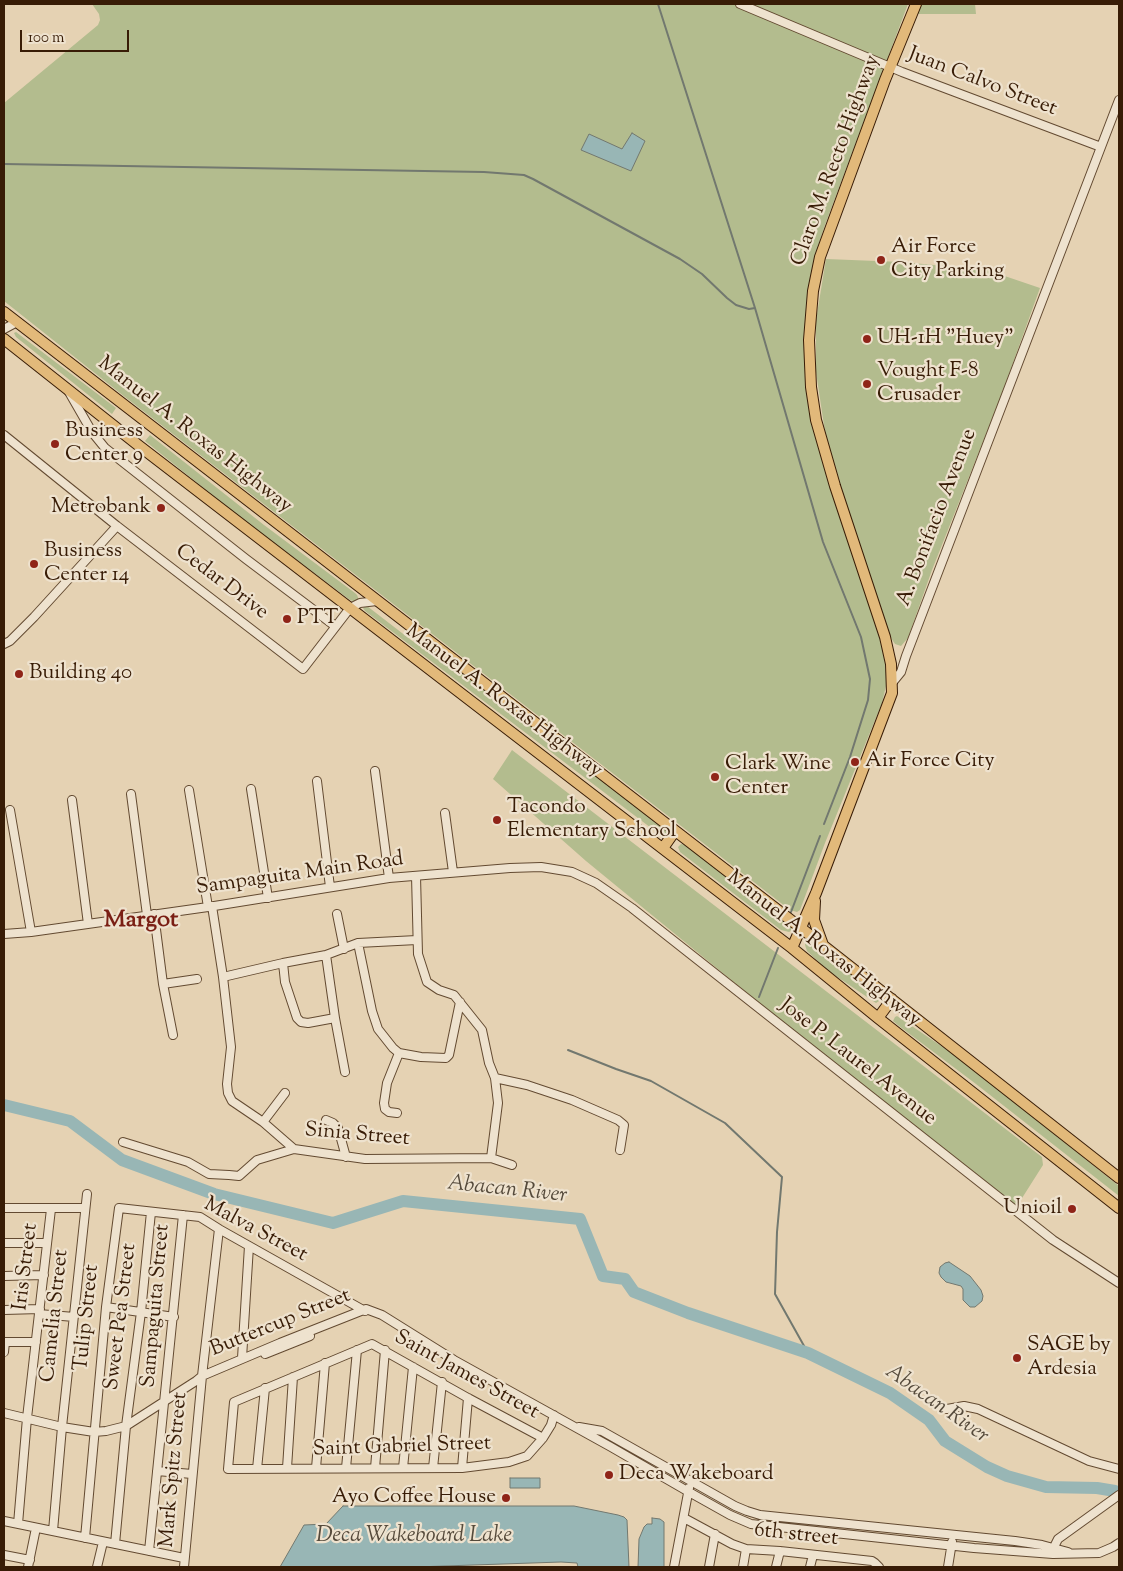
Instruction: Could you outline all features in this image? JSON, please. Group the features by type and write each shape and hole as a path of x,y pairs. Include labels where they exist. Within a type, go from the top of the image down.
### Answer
{"main road":[{"name":"Claro M. Recto Highway","path":"892,683 892,664 885,637 820,437 812,394 808,354 811,305 820,257 916,4"},
{"name":"Manuel A. Roxas Highway","path":"4,312 802,928 1119,1178"},
{"name":"Manuel A. Roxas Highway","path":"4,338 138,444 792,948 1119,1208"},
{"name":"A. Bonifacio Avenue","path":"792,948 816,893 892,693 892,683"},
{"path":"663,848 676,831"},
{"name":"A. Bonifacio Avenue","path":"816,893 814,920 824,946"},
{"path":"878,1018 892,999"}],"street":[{"name":"Juan Calvo Street","path":"740,4 891,67 1101,147"},
{"name":"A. Bonifacio Avenue","path":"892,683 901,672 1119,100"},
{"path":"4,329 17,322"},
{"path":"65,386 92,432 105,448 335,626 350,608 365,601 377,600"},
{"name":"Cedar Drive","path":"4,435 117,526 303,669 335,626"},
{"path":"4,644 10,642 34,617 117,526"},
{"path":"375,772 389,878"},
{"path":"317,781 330,887"},
{"path":"251,789 268,898"},
{"name":"Sinia Street","path":"189,790 223,977 231,1047 227,1084 228,1093 232,1101 263,1122 294,1149 346,1158 365,1159 491,1158 512,1165"},
{"path":"131,794 173,1036"},
{"path":"72,800 88,924"},
{"path":"10,810 31,932"},
{"path":"446,813 452,872"},
{"name":"Sampaguita Main Road","path":"4,934 31,932 210,907 389,878 510,868 541,867 572,872"},
{"name":"Jose P. Laurel Avenue","path":"572,872 596,883 632,908 1053,1240 1119,1283"},
{"path":"416,876 418,954 427,982 439,990 454,995 482,1030 489,1063 495,1078 498,1103 491,1158"},
{"path":"337,914 344,948"},
{"path":"223,977 326,955 358,943 417,940"},
{"path":"358,943 372,1011 378,1029 399,1053 421,1058 446,1058 449,1055 460,1002"},
{"path":"326,955 345,1072"},
{"path":"283,963 285,982 301,1022 308,1023 335,1018"},
{"path":"163,984 197,979"},
{"path":"396,1113 385,1109 384,1103 387,1083 399,1053"},
{"path":"495,1078 527,1085 563,1097 618,1120 624,1125 620,1150"},
{"path":"263,1122 285,1093"},
{"path":"326,1120 333,1123 341,1133 346,1158"},
{"path":"122,1142 188,1162 209,1174 229,1176 239,1176 257,1160 294,1149"},
{"name":"Camelia Street","path":"53,1531 87,1194"},
{"path":"4,1208 85,1208"},
{"name":"Malva Street","path":"119,1208 200,1217 730,1515 751,1524 951,1545 1053,1551"},
{"name":"Tulip Street","path":"85,1538 106,1307 119,1208"},
{"name":"Iris Street","path":"18,1524 27,1418 52,1209"},
{"name":"Sweet Pea Street","path":"115,1544 126,1426 141,1312 151,1212"},
{"name":"Sampaguita Street","path":"149,1551 166,1400 183,1215"},
{"name":"Mark Spitz Street","path":"184,1567 200,1379 219,1229"},
{"path":"4,1244 48,1243"},
{"path":"242,1358 249,1246"},
{"path":"4,1276 44,1275"},
{"path":"106,1307 174,1317"},
{"path":"4,1310 74,1317"},
{"name":"Buttercup Street","path":"200,1379 367,1310"},
{"name":"Buttercup Street","path":"4,1413 62,1427 94,1432 126,1426 200,1379 242,1358 367,1310"},
{"path":"4,1352 4,1342 36,1342"},
{"name":"Saint James Street","path":"228,1469 234,1402 372,1344 543,1438"},
{"path":"346,1468 357,1350"},
{"path":"375,1468 385,1350"},
{"path":"316,1468 325,1364"},
{"path":"403,1468 414,1367"},
{"path":"287,1468 294,1377"},
{"path":"433,1468 442,1382"},
{"path":"257,1469 265,1388"},
{"path":"462,1468 468,1398"},
{"path":"947,1409 964,1406 978,1409 1089,1461 1119,1470"},
{"name":"Saint Gabriel Street","path":"228,1469 462,1468 509,1462 527,1456 543,1438 551,1425 554,1415"},
{"path":"574,1426 602,1431 735,1506 747,1512 760,1515 1015,1540 1053,1551 1072,1554 1099,1553 1119,1543"},
{"path":"157,1471 192,1474"},
{"path":"674,1567 690,1482"},
{"path":"1053,1551 1061,1536 1117,1497"},
{"name":"6th street","path":"684,1518 746,1550 780,1551 813,1555 844,1563 875,1562 878,1567"},
{"path":"4,1521 184,1558"},
{"path":"4,1555 29,1564 36,1528"},
{"path":"709,1567 715,1534"},
{"path":"948,1567 952,1535"},
{"path":"97,1567 103,1542"},
{"path":"743,1567 746,1550"},
{"path":"776,1567 780,1551"},
{"path":"810,1567 813,1555"}],"green space":[{"path":"92,4 908,4 825,225 816,252 807,300 805,368 879,630 887,682 882,703 800,910 797,912 790,910 125,397 4,301 4,103 98,25 100,20 99,14"},
{"path":"920,4 975,4 976,14 917,14"},
{"path":"826,259 902,262 987,270 1040,288 1000,399 932,570 908,638 901,646 895,644 891,638 847,513 825,432 816,372 816,320"},
{"path":"16,332 116,408 112,414 16,337 14,333"},
{"path":"150,435 264,525 355,593 359,600 355,602 350,600 231,510 145,441"},
{"path":"365,606 411,640 449,664 535,728 667,831 667,834 663,836 659,834 365,611 363,608"},
{"path":"512,750 1042,1157 1043,1165 1017,1206 758,1002 586,861 493,779"},
{"path":"681,844 686,845 781,919 791,928 791,931 781,930 680,852 678,847"},
{"path":"805,939 878,996 880,998 879,1001 876,1003 827,970 807,951"},
{"path":"897,1016 956,1056 1119,1186 1119,1196 899,1026 893,1021"}],"water":[{"path":"632,133 645,141 631,171 581,150 589,134 622,149"},
{"path":"949,1262 970,1276 981,1290 982,1301 975,1307 970,1307 963,1300 963,1289 961,1286 946,1282 941,1277 939,1273 940,1267"},
{"path":"510,1478 540,1478 540,1488 510,1488"},
{"name":"Deca Wakeboard Lake","path":"343,1506 574,1506 618,1515 627,1520 629,1567 578,1567 577,1563 561,1562 415,1567 280,1567 304,1525 326,1524"},
{"path":"652,1518 660,1519 664,1522 664,1567 638,1567 639,1539 644,1527 647,1524 652,1524"}],"waterway":[{"path":"658,4 755,308"},
{"path":"4,164 484,172 524,175 680,259 702,274 736,305 749,309 755,308 823,542 861,637 870,679 868,700 850,757 824,824"},
{"path":"791,912 820,836"},
{"path":"759,997 778,948"},
{"path":"568,1050 651,1081 725,1123 782,1177 777,1232 775,1294 808,1353"},
{"name":"Abacan River","path":"4,1105 70,1121 122,1160 214,1194 333,1223 403,1201 580,1219 603,1276 625,1279 634,1292 688,1313 808,1353 890,1393 929,1420 945,1441 987,1467 1007,1476 1046,1487 1097,1488 1115,1491 1119,1494"}],"place":[{"name":"Air Force City Parking","path":"881,260"},
{"name":"UH-1H \"Huey\"","path":"867,339"},
{"name":"Vought F-8 Crusader","path":"867,384"},
{"name":"Business Center 9","path":"55,444"},
{"name":"Metrobank","path":"161,508"},
{"name":"Business Center 14","path":"34,564"},
{"name":"PTT","path":"287,619"},
{"name":"Building 40","path":"19,674"},
{"name":"Air Force City","path":"855,762"},
{"name":"Clark Wine Center","path":"715,777"},
{"name":"Tacondo Elementary School","path":"497,820"},
{"name":"Unioil","path":"1072,1209"},
{"name":"SAGE by Ardesia","path":"1017,1358"},
{"name":"Deca Wakeboard","path":"609,1475"},
{"name":"Ayo Coffee House","path":"506,1498"}],"district":[{"name":"Margot","path":"141,922"}]}
